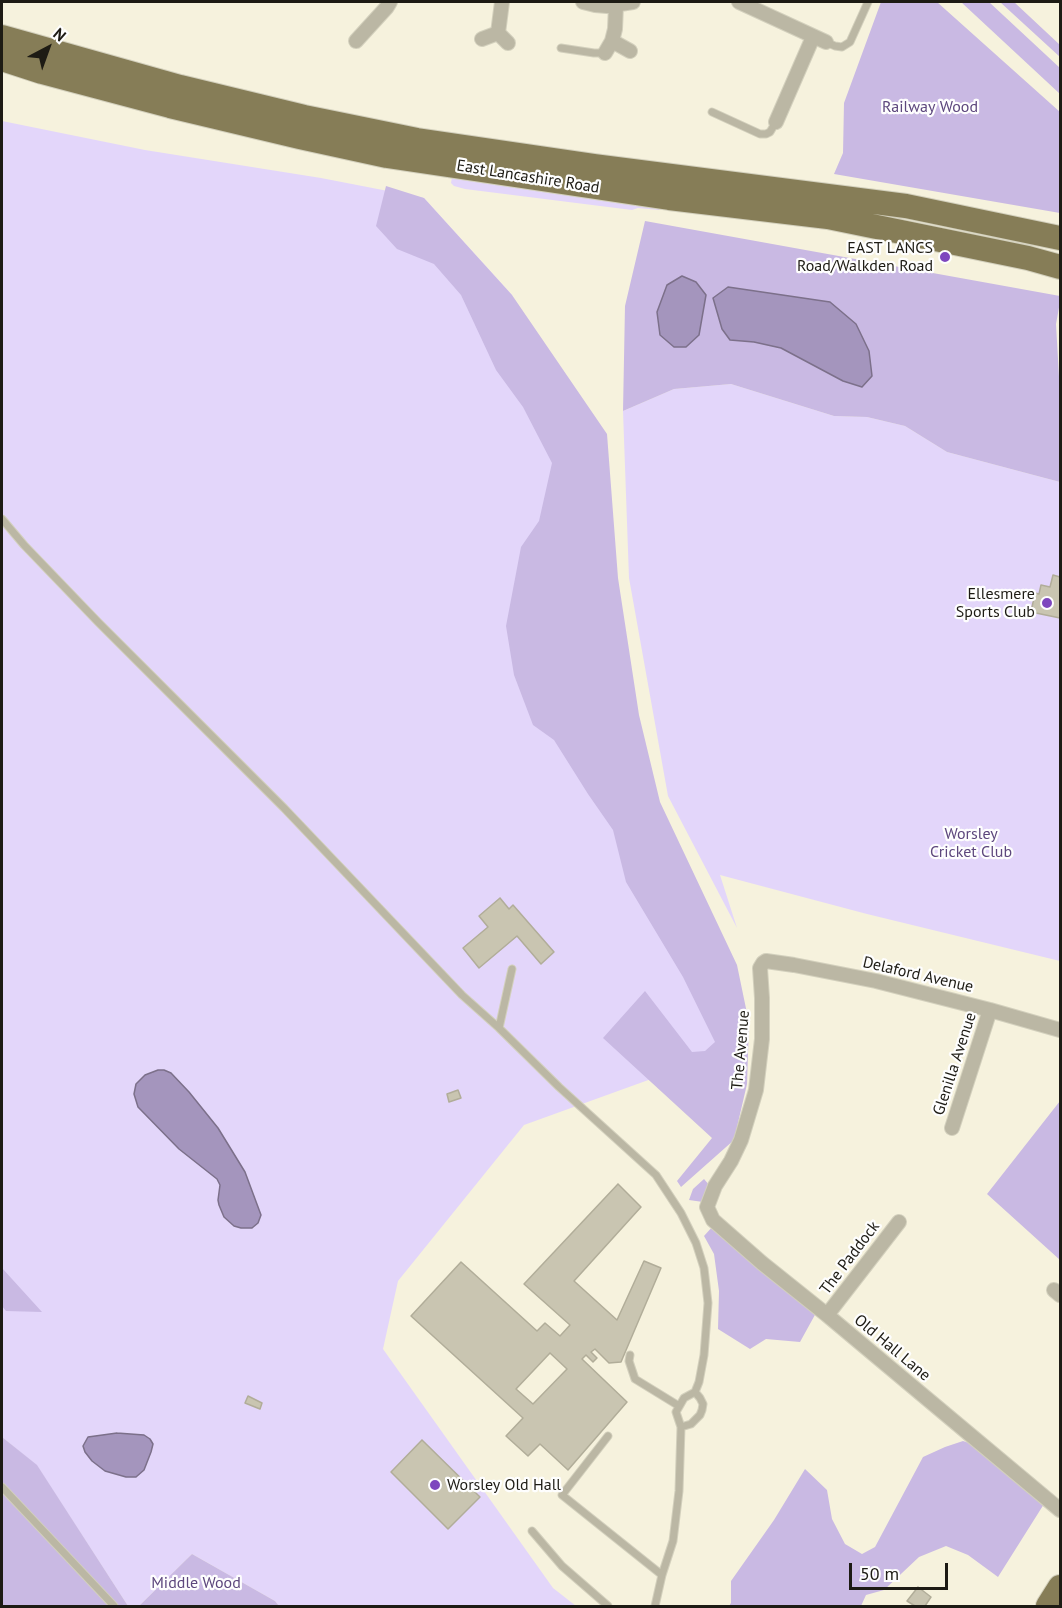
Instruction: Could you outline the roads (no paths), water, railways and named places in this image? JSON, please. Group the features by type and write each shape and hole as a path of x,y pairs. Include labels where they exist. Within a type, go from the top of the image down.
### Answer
{"highway":[{"name":"East Lancashire Road","path":"2,37 180,87 304,117 417,140 595,166 906,206 1060,238"},
{"name":"East Lancashire Road","path":"2,59 170,106 387,156 669,198 828,217 1028,258 1060,267"},
{"path":"949,215 982,232 1060,251"},
{"path":"1048,1606 1060,1587"}],"street":[{"path":"356,41 374,30 390,2"},
{"path":"498,33 502,2"},
{"path":"583,2 595,5 633,2"},
{"path":"738,2 819,40 776,122"},
{"path":"616,5 615,28 609,47 630,51"},
{"path":"482,39 498,33"},
{"path":"498,33 508,43"},
{"name":"Delaford Avenue","path":"766,961 876,981 1060,1030"},
{"name":"The Avenue","path":"707,1207 715,1186 741,1140 756,1090 762,1039 760,968 766,961"},
{"name":"Glenilla Avenue","path":"952,1128 990,1010"},
{"name":"Old Hall Lane","path":"707,1207 713,1220 762,1263 828,1315 1060,1510"},
{"name":"The Paddock","path":"828,1315 899,1222"}],"lane":[{"path":"819,40 842,47 850,42 868,2"},
{"path":"561,48 594,53 609,47"},
{"path":"712,112 760,134 770,132 776,122"},
{"path":"2,519 24,545 284,808 462,995 656,1175 681,1213 696,1243 704,1268 708,1303 704,1355 699,1382 695,1392 687,1396 679,1406 677,1417 681,1427 679,1491 673,1541 655,1606"},
{"path":"499,1028 512,969"},
{"path":"630,1355 629,1361 635,1379 679,1406"},
{"path":"681,1427 691,1424 702,1410 703,1404 695,1392"},
{"path":"608,1436 562,1495 662,1575"},
{"path":"2,1487 114,1606"},
{"path":"532,1531 562,1566 608,1606"}],"place":[{"name":"EAST LANCS Road/Walkden Road","path":"945,257"},
{"name":"Ellesmere Sports Club","path":"1047,603"},
{"name":"Worsley Old Hall","path":"435,1485"}],"park label":[{"name":"Railway Wood","path":"930,107"},
{"name":"Worsley Cricket Club","path":"971,843"},
{"name":"Middle Wood","path":"196,1583"}]}
